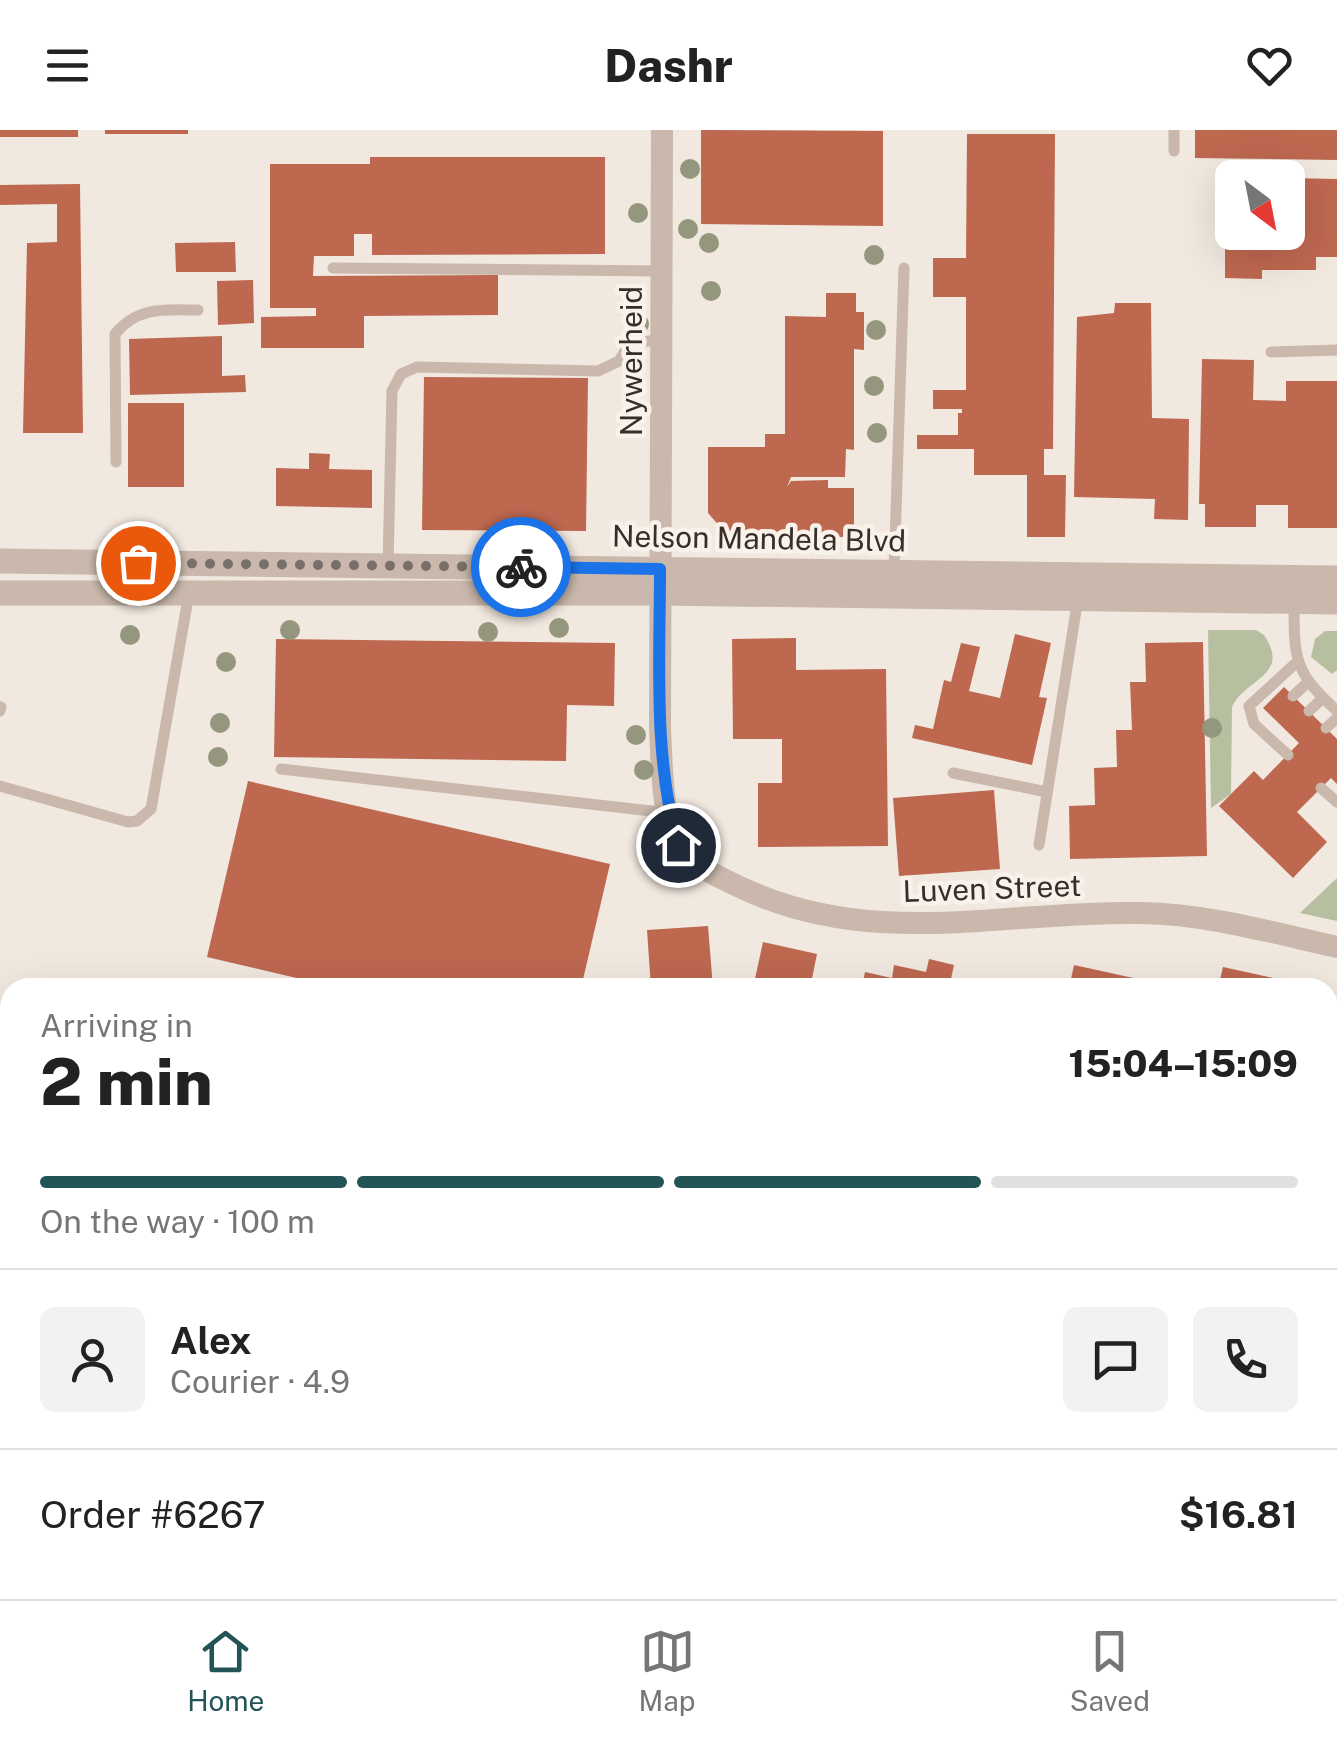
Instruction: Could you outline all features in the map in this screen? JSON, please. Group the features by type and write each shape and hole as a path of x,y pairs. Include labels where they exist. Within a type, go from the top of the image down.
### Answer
{"street":[{"name":"Nywerheid","path":"660,581 662,130"},
{"name":"Nelson Mandela Blvd","path":"0,562 388,566 1078,598 1337,602"},
{"name":"Nelson Mandela Blvd","path":"0,593 189,593 894,572 1337,578"},
{"name":"Luven Street","path":"660,581 660,730 669,813 678,845 705,871 772,902 822,914 934,926 1144,913 1337,946"}],"lane":[{"path":"1174,130 1174,150"},
{"path":"333,268 662,271"},
{"path":"894,572 904,268"},
{"path":"116,462 115,334 127,319 146,310 198,310"},
{"path":"388,566 392,391 401,374 417,367 598,371 618,362 631,341 661,341"},
{"path":"1271,352 1337,350"},
{"path":"0,786 128,822 146,815 151,808 189,593"},
{"path":"1038,845 1078,598"},
{"path":"1294,601 1297,662 1307,684 1337,715 1326,728"},
{"path":"1288,755 1260,729 1249,706 1297,662"},
{"path":"1293,696 1307,684"},
{"path":"1309,712 1322,698"},
{"path":"1260,729 1272,717"},
{"path":"1276,744 1288,733"},
{"path":"281,770 669,813"},
{"path":"953,773 1047,792"}],"green space":[{"path":"1208,630 1256,630 1264,635 1272,659 1270,668 1232,707 1231,794 1211,808"},
{"path":"1325,631 1337,631 1337,670 1332,674 1311,657 1315,639"},
{"path":"1337,878 1337,921 1300,913"}],"building":[{"path":"0,130 78,130 78,137 0,137"},
{"path":"105,130 188,130 188,134 105,134"},
{"path":"701,130 883,131 883,226 701,224"},
{"path":"1195,130 1337,130 1337,160 1195,158"},
{"path":"967,134 1055,134 1053,449 1044,449 1044,475 1066,475 1065,537 1027,537 1027,475 974,475 974,449 917,449 917,435 958,435 958,413 962,409 933,409 933,390 966,390 966,297 933,297 933,258 966,258"},
{"path":"370,157 605,157 605,254 372,255 372,234 354,234 354,256 314,256 313,276 498,275 498,315 364,316 364,348 261,348 261,317 316,316 316,308 270,308 270,164 370,164"},
{"path":"1305,178 1337,179 1337,257 1316,257 1316,270 1262,270 1262,279 1225,278 1225,250 1305,250"},
{"path":"80,184 83,433 23,433 27,243 57,242 57,204 0,205 0,185"},
{"path":"235,242 236,272 176,272 175,243"},
{"path":"253,280 254,323 218,325 217,281"},
{"path":"826,293 856,293 856,312 864,312 864,350 854,349 854,450 846,449 845,477 791,477 787,487 791,481 828,480 828,488 854,488 854,537 729,537 708,513 708,447 765,447 765,434 785,434 785,316 826,317"},
{"path":"1115,303 1151,303 1152,418 1189,419 1188,520 1154,519 1155,499 1074,497 1077,317 1114,313"},
{"path":"222,336 222,376 245,375 246,392 130,395 129,339"},
{"path":"1202,359 1254,360 1253,400 1286,401 1286,381 1337,381 1337,528 1288,528 1288,505 1256,505 1256,527 1205,527 1205,504 1199,504"},
{"path":"424,377 588,378 586,531 422,530"},
{"path":"128,403 184,403 184,487 128,487"},
{"path":"309,453 330,454 329,469 372,470 372,508 276,506 276,468 309,469"},
{"path":"1015,634 1051,643 1039,697 1047,698 1032,765 912,738 915,725 933,729 944,680 951,682 961,643 980,647 969,691 1000,698"},
{"path":"796,638 796,670 886,669 888,846 758,847 758,783 782,783 782,739 733,739 732,639"},
{"path":"276,639 615,643 614,706 567,705 566,761 274,757"},
{"path":"1203,642 1207,856 1070,859 1069,806 1095,805 1094,768 1117,767 1116,730 1132,730 1130,682 1146,682 1145,643"},
{"path":"1284,687 1337,739 1337,784 1331,778 1297,812 1327,842 1293,878 1219,806 1254,771 1263,780 1299,743 1263,708"},
{"path":"248,781 610,864 583,978 296,978 207,957"},
{"path":"994,790 1000,869 899,876 893,798"},
{"path":"708,926 712,978 650,978 647,930"},
{"path":"763,942 817,954 812,978 755,978"},
{"path":"929,959 954,965 951,978 892,978 894,965 926,972"},
{"path":"1074,965 1133,978 1071,978"},
{"path":"1223,967 1273,978 1220,978"},
{"path":"865,972 892,978 864,978"}],"way so far":[{"path":"138,563 521,567"}],"route":[{"path":"521,567 660,569 660,730 665,798 678,845"}]}
